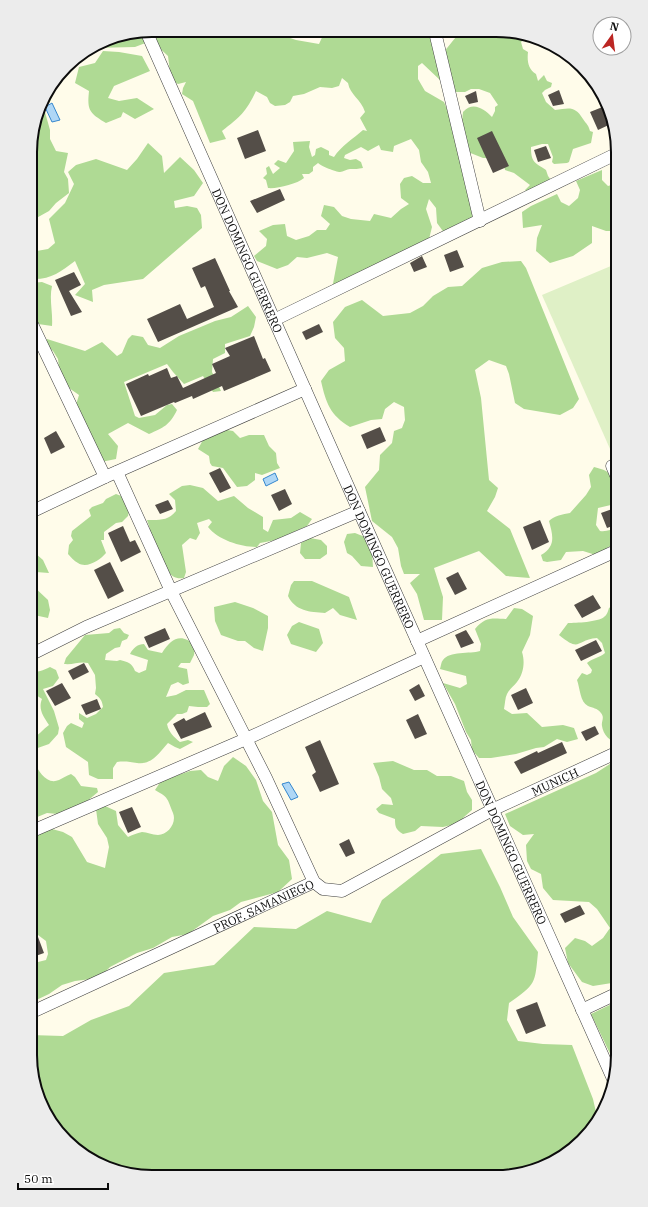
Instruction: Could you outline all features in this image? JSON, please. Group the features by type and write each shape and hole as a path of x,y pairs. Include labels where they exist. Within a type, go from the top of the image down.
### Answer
{"street":[{"name":"DON DOMINGO GUERRERO","path":"149,37 610,1072"},
{"path":"436,37 480,221"},
{"path":"274,320 611,156"},
{"path":"37,335 105,477"},
{"path":"37,509 105,477 305,389"},
{"path":"117,472 171,591 266,778 314,882"},
{"path":"37,652 86,627 359,511"},
{"path":"417,641 611,553"},
{"path":"37,829 246,738 424,657"},
{"name":"MUNICH","path":"492,810 611,755"},
{"name":"PROF. SAMANIEGO","path":"37,1010 314,882 323,889 342,891 492,810"},
{"path":"582,1010 611,996"}],"green space":[{"path":"146,37 148,42 135,47 104,48 129,39"},
{"path":"153,37 287,37 319,44 322,37 433,37 441,81 422,63 418,66 418,79 425,91 444,102 452,121 477,219 445,234 437,223 436,208 429,199 426,209 432,227 429,239 332,289 338,257 327,253 307,258 297,257 288,265 277,269 257,261 254,256 266,246 267,239 259,231 273,225 285,224 287,236 296,240 309,236 317,230 326,230 330,224 321,216 324,205 334,207 342,216 351,219 370,221 374,214 391,218 409,204 401,198 400,184 404,178 412,176 423,183 431,183 428,172 421,162 419,150 411,139 394,146 393,152 381,150 379,145 368,151 361,147 345,155 344,158 350,160 356,159 361,162 363,168 349,169 340,172 329,169 318,163 313,167 313,171 309,174 302,174 304,178 297,182 287,186 268,188 266,180 263,178 267,174 266,168 269,166 273,174 280,168 274,164 278,160 286,163 294,151 293,142 310,141 309,147 312,157 315,155 316,149 321,147 329,151 329,155 334,157 344,146 363,130 367,131 360,118 365,112 351,91 348,83 342,78 339,86 332,88 320,87 304,94 293,96 290,102 285,105 275,106 270,103 267,97 256,91 242,114 222,131 226,139 210,143 193,101 182,94 186,82 178,84 171,80 168,56 154,43"},
{"path":"456,37 496,37 523,40 521,42 523,49 528,52 528,62 533,72 536,74 538,81 544,75 547,81 552,83 551,87 542,93 546,102 555,110 575,110 588,126 590,131 593,132 591,143 573,149 569,162 554,164 552,162 553,157 548,144 531,147 534,161 546,170 551,180 528,193 525,190 530,185 514,173 505,170 504,166 487,158 483,158 468,152 462,121 463,112 471,107 478,107 486,111 492,117 495,107 498,105 490,93 479,89 471,89 465,92 454,92 443,53"},
{"path":"103,51 142,56 150,71 114,86 108,98 119,101 137,98 154,109 135,119 123,112 121,117 106,123 90,110 88,103 89,91 75,83 79,67 95,63"},
{"path":"45,111 50,130 50,139 56,151 68,153 64,172 68,179 69,193 56,203 49,211 37,218 38,137"},
{"path":"148,143 162,156 164,173 180,157 194,170 203,183 194,196 174,201 175,208 187,206 197,208 201,215 202,228 143,279 104,285 92,290 93,302 75,295 85,284 75,261 50,277 37,279 37,251 48,249 55,243 49,219 65,203 74,184 68,172 76,165 96,159 127,170"},
{"path":"602,170 602,180 608,186 611,185 611,231 606,231 592,226 592,243 573,256 550,263 536,251 537,238 542,225 523,228 522,212 531,206 557,194 561,202 569,206 578,198 580,190 576,181"},
{"path":"521,261 526,268 579,399 573,408 560,415 524,409 515,403 506,366 489,360 475,370 481,398 489,480 498,488 487,511 510,529 530,578 506,576 479,551 434,568 443,597 442,620 424,620 417,594 410,583 420,574 404,574 398,548 392,537 372,521 365,487 379,470 380,455 392,443 394,431 402,428 405,420 404,407 394,402 385,409 382,419 371,420 350,427 333,413 327,402 321,381 329,370 345,361 344,348 335,338 333,322 345,307 362,300 383,316 410,313 423,306 433,296 448,287 462,286 482,268 502,262"},
{"path":"611,266 611,451 542,295"},
{"path":"37,282 42,282 52,286 52,326 38,324 37,322"},
{"path":"248,306 256,317 250,336 225,344 225,353 213,359 212,372 221,391 213,392 203,376 184,384 167,364 124,382 135,416 139,418 155,415 167,405 172,404 177,410 172,419 166,425 149,434 128,423 108,434 118,446 116,459 101,462 75,408 79,395 69,388 59,368 58,359 53,351 45,344 47,339 85,351 102,342 117,356 122,353 128,339 132,335 143,337 148,345 160,348 179,336 215,321 231,317"},
{"path":"221,429 233,431 240,438 249,435 264,435 269,446 276,453 277,463 280,468 262,475 255,473 255,480 247,486 237,487 223,468 212,466 209,456 198,449 203,440"},
{"path":"594,467 606,471 611,476 611,505 598,508 596,525 600,531 611,530 611,546 608,547 599,556 583,551 566,552 561,560 547,562 543,561 541,555 549,548 552,540 552,531 549,521 556,517 570,513 586,495 591,487 589,475"},
{"path":"190,485 203,488 218,501 234,496 248,508 263,517 263,529 268,532 273,520 291,518 300,512 312,519 307,526 276,540 260,543 257,547 244,546 230,542 218,536 208,527 212,522 209,519 197,523 200,533 196,540 190,538 182,545 186,572 184,578 176,578 168,571 149,533 150,529 147,520 170,517 176,511 175,500 169,494 182,486"},
{"path":"116,494 124,497 129,511 128,516 122,522 116,523 104,532 104,540 101,540 106,553 103,556 93,563 82,565 78,563 68,554 69,545 73,540 71,536 72,531 91,516 89,510 92,507 103,503 106,499"},
{"path":"355,533 365,537 372,552 373,567 361,566 352,556 347,553 344,542 347,534"},
{"path":"310,538 321,540 327,546 327,554 320,559 305,559 300,553 301,543"},
{"path":"37,555 43,560 49,573 37,572"},
{"path":"294,581 312,581 349,597 357,620 340,615 333,608 325,613 299,608 288,596 291,585"},
{"path":"37,590 48,600 50,610 48,618 37,616"},
{"path":"235,602 253,608 268,616 268,628 263,651 254,648 245,641 238,641 221,635 215,621 214,607"},
{"path":"611,607 611,740 604,732 602,724 603,716 601,713 585,704 583,701 577,680 582,673 587,675 591,673 592,670 587,663 605,653 602,643 597,638 575,644 559,635 568,623 587,622 601,619 606,615"},
{"path":"514,608 522,609 533,616 530,635 522,652 524,663 522,671 516,683 507,694 504,709 512,714 527,713 542,727 563,725 574,728 578,739 567,742 557,739 544,747 516,754 491,758 479,758 472,750 471,740 466,732 455,704 443,683 460,688 467,684 466,676 440,669 441,664 446,657 450,655 480,651 481,644 475,629 485,620 496,618 506,619"},
{"path":"299,622 319,629 323,643 316,652 291,644 287,635 292,626"},
{"path":"120,628 124,633 129,635 127,639 122,641 120,647 115,648 106,654 105,660 120,660 127,662 133,666 135,671 139,673 146,670 148,660 130,654 134,648 142,644 144,644 148,650 162,653 169,644 181,638 195,646 194,655 190,663 181,663 178,667 187,669 189,683 183,685 178,682 171,685 166,697 176,695 186,690 204,690 210,704 207,707 189,706 187,712 177,714 167,724 170,732 180,742 188,740 193,742 180,749 168,743 155,758 147,762 117,762 113,768 113,779 98,779 89,775 88,762 66,747 63,733 67,726 71,723 82,728 84,723 79,719 79,713 87,718 96,714 103,707 100,699 95,694 95,675 88,663 82,662 64,664 66,658 85,635 109,633 114,629"},
{"path":"50,667 56,670 59,678 53,686 43,689 54,711 59,728 58,734 49,744 37,748 37,735 49,725 41,709 42,699 37,696 37,672"},
{"path":"233,757 246,766 256,780 263,801 272,812 278,845 289,860 292,879 278,892 241,902 230,910 213,916 188,934 172,937 153,948 137,953 110,967 99,978 75,981 62,985 37,1000 37,962 46,960 48,954 46,941 37,934 37,834 52,829 63,832 72,837 87,862 105,868 109,847 107,838 98,824 96,809 105,806 116,811 118,825 128,837 142,832 156,835 165,833 171,828 174,817 167,799 155,790 161,781 190,771 201,770 208,777 218,781 224,766"},
{"path":"393,761 414,770 427,770 437,776 451,776 464,781 467,792 472,800 472,810 460,823 443,827 421,826 415,831 403,834 396,828 395,819 379,813 376,809 382,804 393,805 391,798 382,789 373,763"},
{"path":"611,763 611,983 593,986 582,982 568,963 565,948 575,938 585,941 592,946 603,938 610,928 597,909 589,902 553,900 543,888 541,874 531,869 527,861 526,845 534,834 523,835 510,826 505,814 596,773"},
{"path":"37,767 45,778 49,780 59,780 71,774 81,786 97,788 98,792 86,802 58,814 47,813 37,817"},
{"path":"481,849 513,917 538,952 535,977 524,992 509,1003 507,1020 518,1041 572,1045 593,1099 596,1113 577,1136 554,1155 533,1164 504,1170 137,1169 122,1166 94,1155 71,1136 52,1113 39,1078 37,1035 63,1036 91,1020 129,1006 164,973 214,965 254,927 296,929 327,911 371,923 382,900 441,854"},
{"path":"611,1004 611,1056 591,1014"}],"water":[{"path":"52,103 60,120 52,122 46,109 47,106"},
{"path":"275,473 278,480 266,486 263,479"},
{"path":"289,782 298,797 291,800 282,784"}],"building":[{"path":"559,90 564,104 553,106 548,95"},
{"path":"476,91 478,102 469,104 465,96"},
{"path":"602,107 608,125 598,130 590,112"},
{"path":"258,130 266,151 245,159 237,138"},
{"path":"492,131 509,166 493,173 477,138"},
{"path":"546,146 551,158 538,162 534,150"},
{"path":"280,189 285,200 257,213 250,201"},
{"path":"457,250 464,267 450,272 444,255"},
{"path":"422,256 427,267 414,272 410,263"},
{"path":"215,258 229,291 238,307 158,342 147,319 180,304 187,319 214,307 205,286 201,288 192,268"},
{"path":"74,272 81,285 69,291 82,312 71,316 55,280"},
{"path":"319,324 323,332 306,340 302,332"},
{"path":"254,336 263,359 265,358 271,371 224,391 222,386 193,399 192,396 141,416 126,384 148,374 149,376 167,368 171,378 177,376 183,388 216,373 212,364 230,356 225,348"},
{"path":"380,427 386,441 367,449 361,435"},
{"path":"56,431 65,447 51,454 44,438"},
{"path":"220,468 231,488 220,493 209,473"},
{"path":"285,489 292,504 279,511 271,495"},
{"path":"168,500 173,509 160,514 155,505"},
{"path":"611,509 611,527 607,528 601,513"},
{"path":"540,520 549,542 532,550 523,527"},
{"path":"123,526 130,542 135,540 141,552 121,562 108,533"},
{"path":"110,562 124,591 108,599 94,570"},
{"path":"458,572 467,589 455,595 446,578"},
{"path":"593,595 601,608 582,618 574,605"},
{"path":"165,628 170,639 149,648 144,637"},
{"path":"466,630 474,643 461,648 455,635"},
{"path":"596,640 602,651 581,661 575,650"},
{"path":"84,663 89,672 73,680 68,671"},
{"path":"62,683 71,698 55,706 46,691"},
{"path":"419,684 425,696 415,701 409,690"},
{"path":"526,688 533,703 518,710 511,695"},
{"path":"97,699 101,709 86,715 81,705"},
{"path":"205,712 212,727 181,739 173,724 184,718 186,721"},
{"path":"418,714 427,734 415,739 406,720"},
{"path":"595,726 599,734 586,741 581,732"},
{"path":"320,740 339,784 320,792 312,775 316,772 305,747"},
{"path":"562,742 567,753 521,774 514,762 537,751 538,753"},
{"path":"132,807 141,827 128,833 119,812"},
{"path":"349,839 355,853 346,857 339,844"},
{"path":"580,905 585,914 565,923 560,914"},
{"path":"37,937 44,953 37,956"},
{"path":"537,1002 546,1026 526,1034 516,1010"}]}
